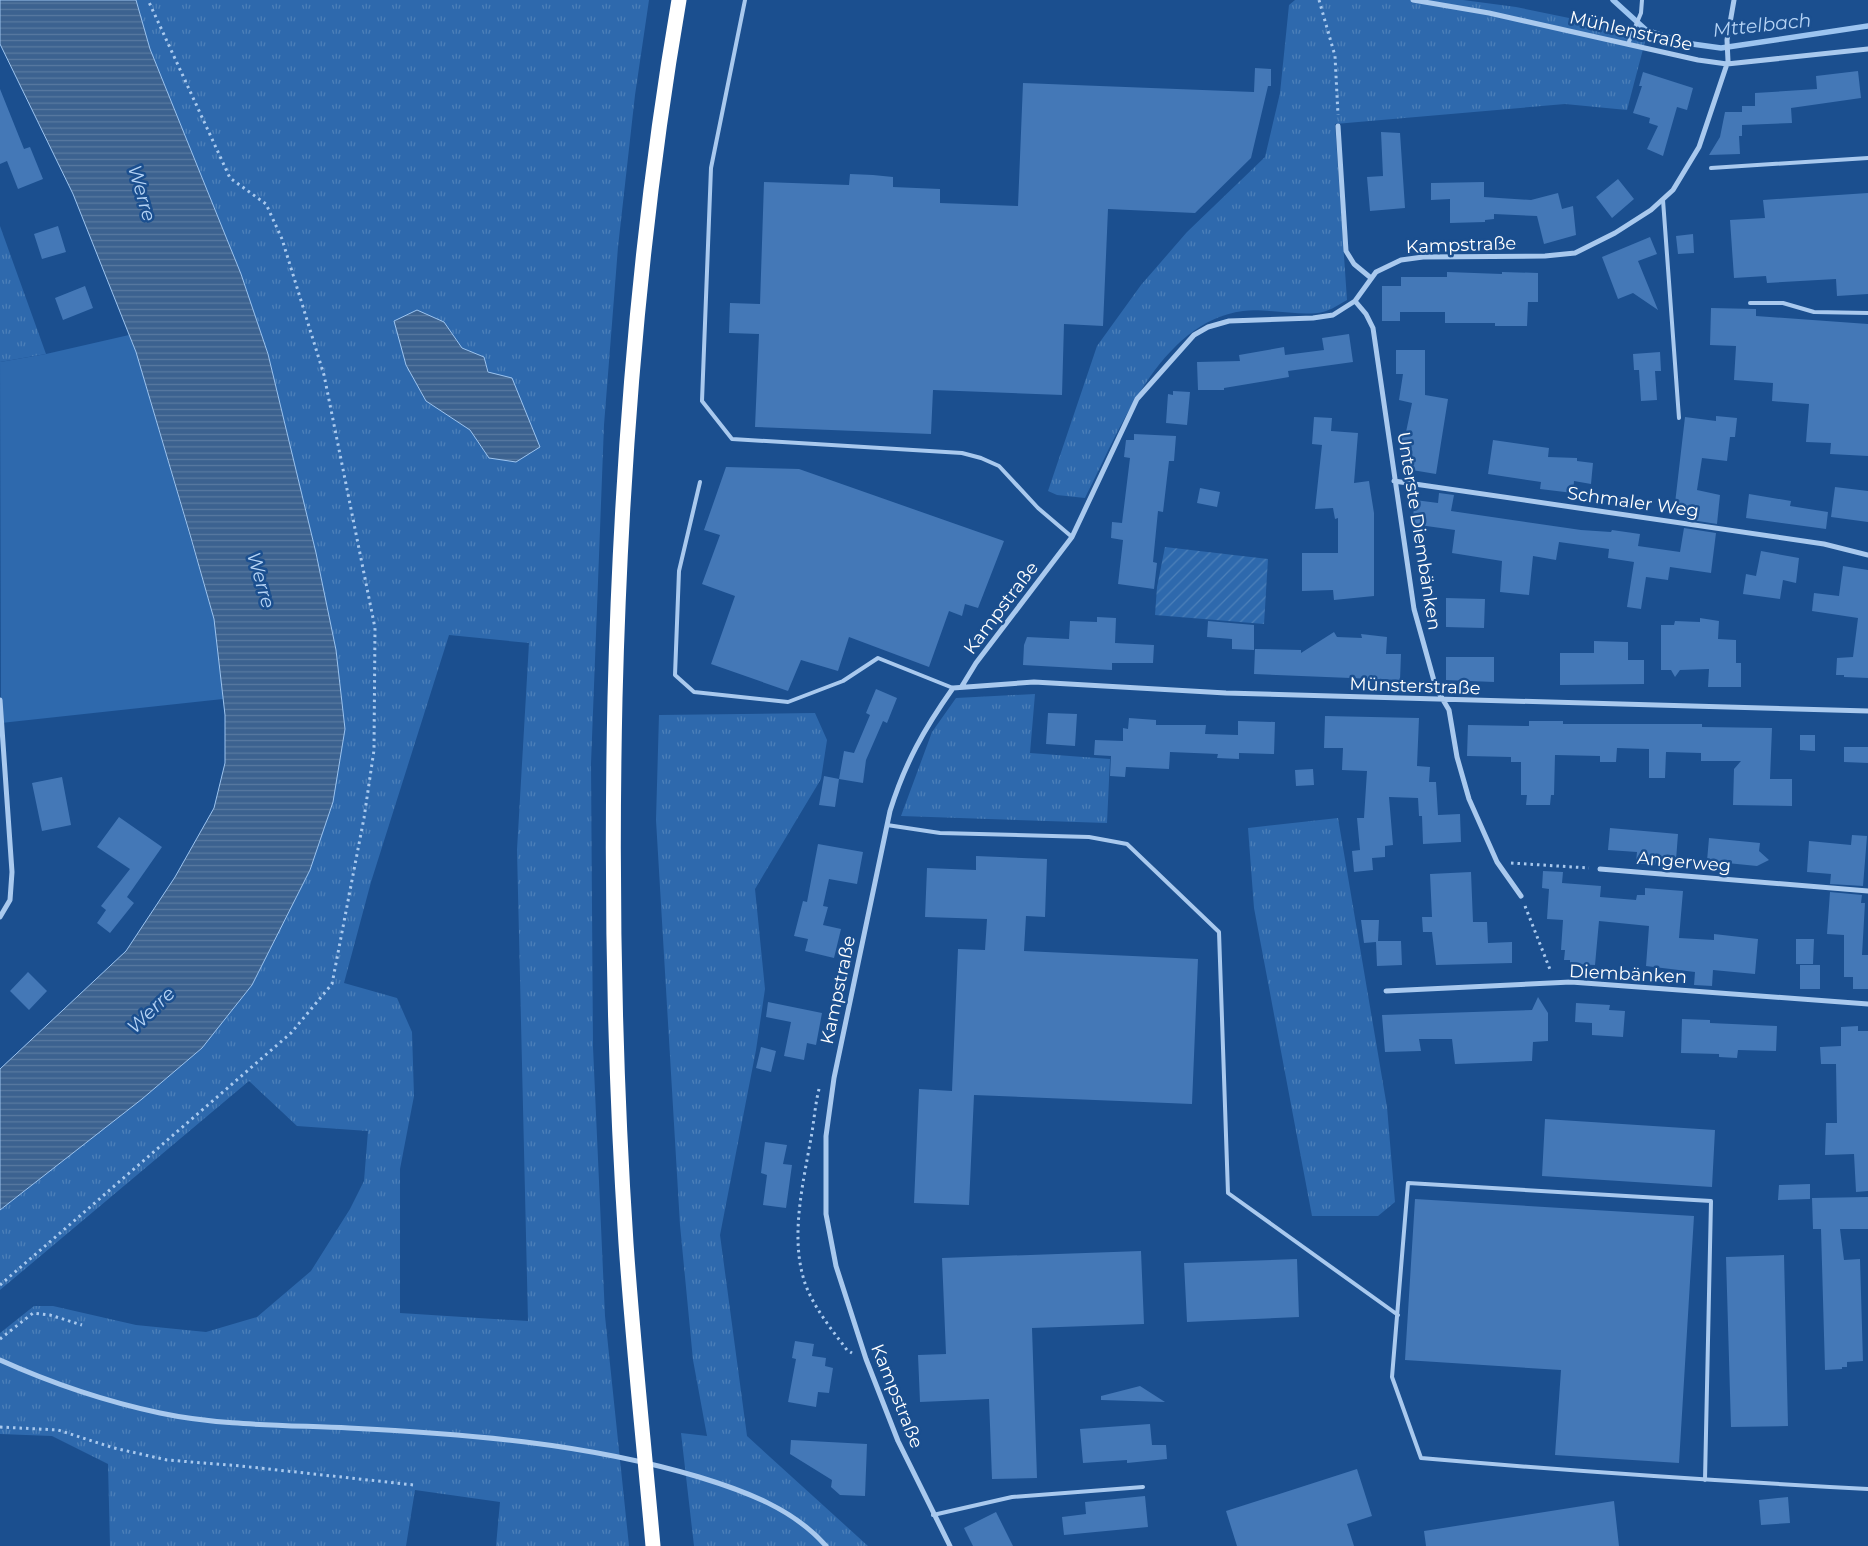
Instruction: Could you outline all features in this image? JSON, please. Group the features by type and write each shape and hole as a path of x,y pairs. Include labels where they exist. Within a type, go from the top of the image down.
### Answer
{"highway":[{"path":"653,1546 626,1243 615,991 613,798 619,550 632,371 649,195 660,108 679,0"}],"street":[{"name":"Mühlenstraße","path":"1413,0 1489,14 1698,60 1727,62 1868,49"},
{"path":"1727,62 1734,0"},
{"name":"Kampstraße","path":"962,686 1072,536 1137,399 1194,335 1208,327 1229,321 1332,315 1355,301 1376,272 1401,260 1423,257 1545,256 1575,253 1651,210 1673,190 1699,147 1727,62"},
{"path":"1338,126 1346,251 1354,264 1371,278"},
{"name":"Unterste Diembänken","path":"1355,301 1366,314 1373,328 1384,392 1394,480 1414,609 1436,688 1449,710 1457,757 1469,799 1497,862 1521,896"},
{"name":"Schmaler Weg","path":"1394,480 1824,544 1868,555"},
{"name":"Münsterstraße","path":"962,686 1034,682 1226,693 1868,711"},
{"path":"953,688 962,686"},
{"name":"Kampstraße","path":"950,1546 898,1441 866,1359 836,1266 826,1214 826,1136 834,1078 887,825 900,779 925,728 953,688"},
{"path":"0,700 12,872 10,900 0,917"},
{"name":"Angerweg","path":"1600,869 1868,891"},
{"name":"Diembänken","path":"1386,991 1572,982 1868,1004"},
{"path":"0,1360 54,1384 160,1413 230,1422 428,1432 586,1450 656,1464 719,1484 773,1505 810,1528 826,1546"}],"lane":[{"path":"745,0 711,168 702,401 732,440 962,453 982,458 999,466 1038,508 1072,536"},
{"path":"1628,44 1641,13 1642,0"},
{"path":"1711,168 1868,158"},
{"path":"1663,200 1679,418"},
{"path":"1750,302 1783,303 1814,312 1868,313"},
{"path":"700,482 679,571 675,675 694,692 788,702 843,681 878,658 953,688"},
{"path":"887,825 940,834 1089,837 1127,844 1219,932 1228,1193 1398,1315"},
{"path":"1705,1480 1711,1201 1408,1183 1392,1378 1421,1458 1705,1480 1868,1489"},
{"path":"933,1515 1012,1496 1143,1487"}],"path":[{"path":"0,1284 292,1033 332,984 364,818 374,750 375,628 324,374 282,239 266,204 230,178 148,0"},
{"path":"1319,0 1335,56 1338,126"},
{"path":"1497,862 1600,869"},
{"path":"1521,896 1556,984"},
{"path":"0,1339 33,1313 50,1315 82,1325"},
{"path":"0,1427 58,1430 114,1448 167,1460 414,1485"}],"green space":[{"path":"136,0 649,0 635,95 618,247 604,425 591,764 593,1047 605,1316 629,1546 496,1546 500,1502 415,1490 406,1546 110,1546 108,1464 52,1436 0,1434 0,1333 34,1306 53,1306 136,1325 206,1332 257,1317 311,1271 350,1209 364,1181 368,1131 297,1126 249,1081 0,1290 0,1210 142,1099 202,1048 252,985 310,870 345,729 336,650 316,553 268,354 241,274 150,49","holes":["444,322 462,348 484,357 494,381 534,435 540,447 489,458 470,430 426,401","449,635 529,643 517,850 528,1321 400,1313 400,1169 414,1096 412,1032 397,998 344,983 371,882"]},
{"path":"1295,0 1463,0 1516,7 1647,34 1627,110 1565,104 1335,124 1347,300 1323,312 1295,313 1252,310 1213,319 1188,336 1165,358 1145,384 1112,442 1085,498 1057,495 1048,491 1097,346 1141,285 1187,232 1265,157 1280,93 1289,5"},
{"path":"0,226 46,354 0,362"},
{"path":"129,335 136,352 214,619 223,699 1,723 0,362 46,354"},
{"path":"1165,547 1268,559 1264,624 1155,615 1157,587"},
{"path":"1035,694 1030,753 1110,759 1107,823 901,816 932,732 956,698"},
{"path":"815,713 827,740 821,779 755,889 765,989 756,1050 720,1235 747,1436 868,1546 694,1546 681,1433 707,1436 693,1360 680,1225 656,820 659,715"},
{"path":"1338,818 1387,1107 1395,1202 1378,1216 1312,1216 1254,908 1248,828"}],"water":[{"name":"Werre","path":"0,0 136,0 150,49 241,274 268,354 316,553 336,650 345,729 333,802 310,870 252,985 202,1048 142,1099 0,1210 0,1069 126,951 175,877 214,808 225,763 225,715 214,619 136,352 73,194 0,44"},
{"path":"417,310 444,322 462,348 484,357 488,372 512,378 540,447 516,462 489,458 470,430 426,401 406,365 394,321"}],"building":[{"path":"1255,68 1271,69 1271,86 1268,86 1251,158 1195,213 1108,209 1103,326 1064,324 1062,395 933,390 931,434 755,427 759,334 729,333 730,303 760,304 764,182 849,185 850,174 873,175 893,177 893,187 940,189 940,203 1018,206 1023,83 1254,92"},
{"path":"1858,71 1861,98 1791,108 1792,123 1742,125 1742,136 1739,136 1740,154 1709,155 1720,137 1725,112 1742,112 1742,106 1755,106 1755,93 1817,89 1816,76"},
{"path":"1643,72 1693,88 1687,110 1677,107 1663,156 1647,149 1658,126 1649,123 1650,118 1633,113 1642,86 1639,86"},
{"path":"0,89 24,149 30,147 43,179 18,189 7,161 0,164"},
{"path":"1381,132 1400,133 1405,208 1370,211 1367,177 1383,176"},
{"path":"1618,179 1634,199 1612,218 1596,197"},
{"path":"1484,182 1484,197 1531,200 1558,193 1562,209 1573,206 1576,235 1544,244 1537,216 1494,214 1494,219 1485,220 1485,222 1450,223 1450,199 1431,200 1431,183"},
{"path":"1868,193 1868,294 1837,296 1836,279 1767,283 1766,276 1734,278 1730,220 1765,218 1763,200"},
{"path":"58,226 66,252 42,259 34,234"},
{"path":"1693,234 1694,253 1678,254 1676,236"},
{"path":"1650,237 1657,254 1638,261 1658,310 1633,293 1618,299 1602,257"},
{"path":"1447,272 1538,273 1538,302 1528,302 1527,326 1495,326 1495,323 1445,323 1445,312 1400,312 1400,321 1382,321 1382,286 1401,286 1401,277 1447,277"},
{"path":"85,286 93,308 63,320 55,298"},
{"path":"1711,308 1756,309 1756,316 1868,324 1868,456 1830,454 1831,443 1806,442 1809,404 1772,401 1773,383 1734,380 1736,346 1710,345"},
{"path":"1349,334 1353,362 1288,371 1289,377 1224,388 1224,390 1198,390 1197,362 1240,361 1239,355 1284,347 1285,355 1324,350 1322,338"},
{"path":"1396,350 1425,350 1425,395 1448,399 1436,474 1406,469 1409,453 1399,451 1401,437 1405,437 1412,403 1399,400 1403,374 1396,374"},
{"path":"1660,352 1661,371 1655,371 1657,400 1641,401 1639,370 1634,370 1633,354"},
{"path":"1173,391 1190,392 1187,425 1166,423 1168,394 1173,395"},
{"path":"1716,416 1737,418 1735,437 1730,437 1727,461 1702,458 1697,490 1720,495 1717,524 1685,519 1686,514 1674,512 1685,417 1716,421"},
{"path":"1314,417 1332,418 1331,431 1358,433 1354,483 1369,481 1374,513 1374,596 1334,600 1333,590 1302,591 1302,553 1338,553 1338,518 1335,519 1333,508 1315,509 1322,445 1312,444"},
{"path":"1134,434 1176,436 1174,461 1169,461 1163,512 1158,511 1153,562 1157,563 1154,589 1118,584 1123,540 1111,538 1112,522 1122,523 1130,458 1124,457 1126,440 1134,440"},
{"path":"1493,440 1549,448 1548,457 1577,458 1577,461 1593,463 1591,484 1574,481 1573,493 1540,489 1541,482 1488,474"},
{"path":"726,467 799,469 1004,541 978,608 965,604 962,616 949,611 929,667 849,637 838,671 801,660 788,691 711,664 735,596 702,584 720,535 704,530"},
{"path":"1835,487 1868,491 1868,522 1831,517"},
{"path":"1200,488 1220,492 1217,507 1197,503"},
{"path":"1439,493 1454,495 1451,511 1581,530 1611,532 1612,530 1640,534 1638,546 1680,552 1684,528 1716,533 1711,573 1670,567 1668,580 1646,577 1641,609 1627,607 1634,562 1608,558 1609,549 1559,542 1556,560 1533,556 1529,595 1500,592 1502,561 1452,553 1455,530 1412,524 1415,500 1438,503"},
{"path":"1749,494 1791,501 1790,506 1828,512 1826,529 1746,518"},
{"path":"1761,551 1799,558 1796,583 1783,580 1780,599 1743,594 1746,574 1756,576"},
{"path":"1843,566 1868,570 1868,678 1836,675 1837,658 1853,657 1858,618 1812,611 1814,593 1839,596"},
{"path":"1446,598 1485,599 1484,628 1446,627"},
{"path":"1097,617 1116,618 1115,643 1154,645 1153,663 1112,663 1112,670 1023,665 1024,645 1027,637 1069,639 1070,621 1097,622"},
{"path":"1700,618 1719,621 1718,639 1736,640 1736,663 1741,663 1741,687 1708,687 1709,669 1680,670 1675,677 1671,670 1661,670 1661,625 1674,625 1675,621 1700,622"},
{"path":"1208,621 1254,625 1254,650 1232,649 1232,639 1207,637"},
{"path":"1334,632 1337,637 1362,638 1361,634 1387,637 1386,654 1401,654 1400,680 1254,674 1255,649 1301,650 1301,653"},
{"path":"1594,641 1628,642 1628,660 1644,660 1644,684 1560,685 1560,653 1594,653"},
{"path":"1446,657 1494,657 1494,682 1446,680"},
{"path":"876,689 897,698 887,723 883,721 866,760 863,783 839,779 844,751 854,753 870,715 866,713"},
{"path":"1048,713 1077,714 1075,746 1046,744"},
{"path":"1325,716 1419,718 1417,766 1430,767 1429,782 1436,782 1438,815 1460,814 1461,842 1423,844 1422,816 1419,816 1418,798 1389,797 1393,845 1385,846 1385,857 1372,858 1373,870 1354,872 1352,851 1360,850 1357,818 1364,818 1367,771 1342,770 1343,748 1324,748"},
{"path":"1129,718 1156,720 1156,725 1206,725 1205,734 1238,735 1238,721 1275,722 1274,754 1239,753 1239,759 1217,758 1218,754 1170,752 1169,769 1126,767 1125,777 1110,776 1111,756 1094,755 1095,740 1123,741 1123,728 1128,729"},
{"path":"1529,721 1563,721 1563,724 1702,724 1702,727 1772,728 1770,779 1792,779 1792,806 1733,805 1734,769 1741,761 1701,761 1701,753 1666,752 1665,778 1649,778 1649,749 1617,748 1616,762 1600,762 1600,756 1555,755 1554,795 1551,795 1550,805 1526,805 1527,795 1521,795 1521,762 1511,762 1511,757 1467,756 1468,725 1529,726"},
{"path":"1800,735 1815,735 1815,751 1800,750"},
{"path":"1844,747 1868,747 1868,763 1844,762"},
{"path":"1313,769 1314,785 1296,786 1295,770"},
{"path":"824,776 839,779 835,807 819,805"},
{"path":"62,777 71,825 42,831 32,783"},
{"path":"119,817 162,847 127,897 134,903 110,933 97,923 106,910 101,906 130,869 97,847"},
{"path":"1610,828 1678,834 1676,860 1656,858 1655,865 1636,863 1637,852 1608,850"},
{"path":"1852,835 1867,836 1863,886 1830,884 1831,874 1807,872 1809,841 1851,845"},
{"path":"1709,838 1760,843 1759,851 1769,860 1757,866 1707,861"},
{"path":"818,844 863,852 857,884 829,879 823,906 828,907 823,925 841,929 834,958 805,951 808,939 794,936 803,901 807,902"},
{"path":"976,856 1047,859 1045,917 1026,916 1024,951 1198,959 1192,1104 974,1095 969,1205 914,1203 919,1089 952,1091 958,949 985,950 987,919 925,917 927,868 976,870"},
{"path":"1543,871 1563,872 1562,883 1601,886 1600,897 1636,900 1637,895 1645,895 1645,888 1683,891 1679,938 1714,940 1714,934 1758,939 1755,974 1713,970 1712,986 1694,985 1695,972 1646,966 1649,926 1599,921 1595,965 1570,964 1570,960 1564,960 1565,950 1561,950 1563,920 1547,919 1549,889 1542,888"},
{"path":"1471,872 1473,922 1487,922 1488,943 1512,942 1512,963 1436,965 1432,932 1423,932 1422,917 1432,917 1430,874"},
{"path":"1830,892 1862,895 1861,903 1865,903 1862,955 1868,955 1868,989 1853,989 1853,977 1844,977 1844,935 1827,934"},
{"path":"1361,920 1379,920 1378,941 1401,941 1402,965 1377,966 1376,942 1364,943"},
{"path":"1796,939 1814,939 1813,964 1796,964"},
{"path":"1800,965 1820,965 1820,989 1800,989"},
{"path":"28,972 47,991 29,1010 10,991"},
{"path":"1538,997 1548,1013 1548,1041 1533,1042 1532,1061 1455,1064 1452,1039 1419,1039 1421,1051 1385,1052 1382,1015 1532,1010"},
{"path":"768,1002 822,1013 816,1045 807,1043 804,1060 784,1056 791,1022 766,1017"},
{"path":"1576,1003 1610,1005 1609,1010 1625,1011 1623,1037 1592,1035 1592,1023 1575,1022"},
{"path":"1682,1019 1710,1020 1710,1023 1777,1026 1776,1051 1738,1050 1737,1058 1719,1057 1719,1054 1681,1053"},
{"path":"1858,1026 1858,1031 1868,1031 1868,1191 1856,1192 1854,1154 1825,1155 1826,1123 1837,1123 1836,1064 1821,1064 1820,1047 1841,1046 1841,1027"},
{"path":"761,1047 776,1051 771,1072 756,1068"},
{"path":"1545,1119 1715,1130 1712,1187 1542,1176"},
{"path":"765,1142 787,1145 783,1164 792,1165 786,1208 763,1205 767,1175 761,1173"},
{"path":"1810,1184 1810,1199 1778,1200 1779,1185"},
{"path":"1868,1197 1868,1229 1840,1229 1844,1260 1860,1259 1863,1361 1847,1362 1847,1367 1842,1367 1842,1369 1825,1370 1821,1229 1813,1229 1812,1198"},
{"path":"1415,1199 1694,1216 1679,1463 1555,1455 1561,1370 1405,1360"},
{"path":"1141,1251 1144,1324 1032,1328 1037,1478 992,1479 989,1399 920,1402 918,1355 946,1354 942,1258"},
{"path":"1784,1255 1788,1426 1731,1427 1726,1257"},
{"path":"1297,1259 1299,1317 1187,1322 1184,1263"},
{"path":"795,1341 814,1344 812,1356 826,1358 825,1366 833,1368 829,1393 818,1392 816,1407 788,1402 796,1359 792,1358"},
{"path":"1140,1386 1165,1402 1101,1400 1101,1396"},
{"path":"1150,1424 1152,1445 1166,1445 1167,1459 1127,1463 1127,1460 1083,1463 1080,1429"},
{"path":"791,1440 867,1444 865,1496 840,1495 831,1487 832,1480 790,1454"},
{"path":"1357,1469 1372,1516 1347,1524 1354,1546 1237,1546 1226,1511"},
{"path":"1145,1496 1148,1527 1064,1535 1062,1517 1086,1514 1085,1502"},
{"path":"1788,1497 1790,1523 1761,1525 1759,1500"},
{"path":"1614,1501 1619,1546 1426,1546 1424,1531"},
{"path":"996,1512 1013,1546 973,1546 964,1528"}],"waterway":[{"name":"Mttelbach","path":"1613,0 1646,30 1685,43 1721,48 1868,26"}]}
